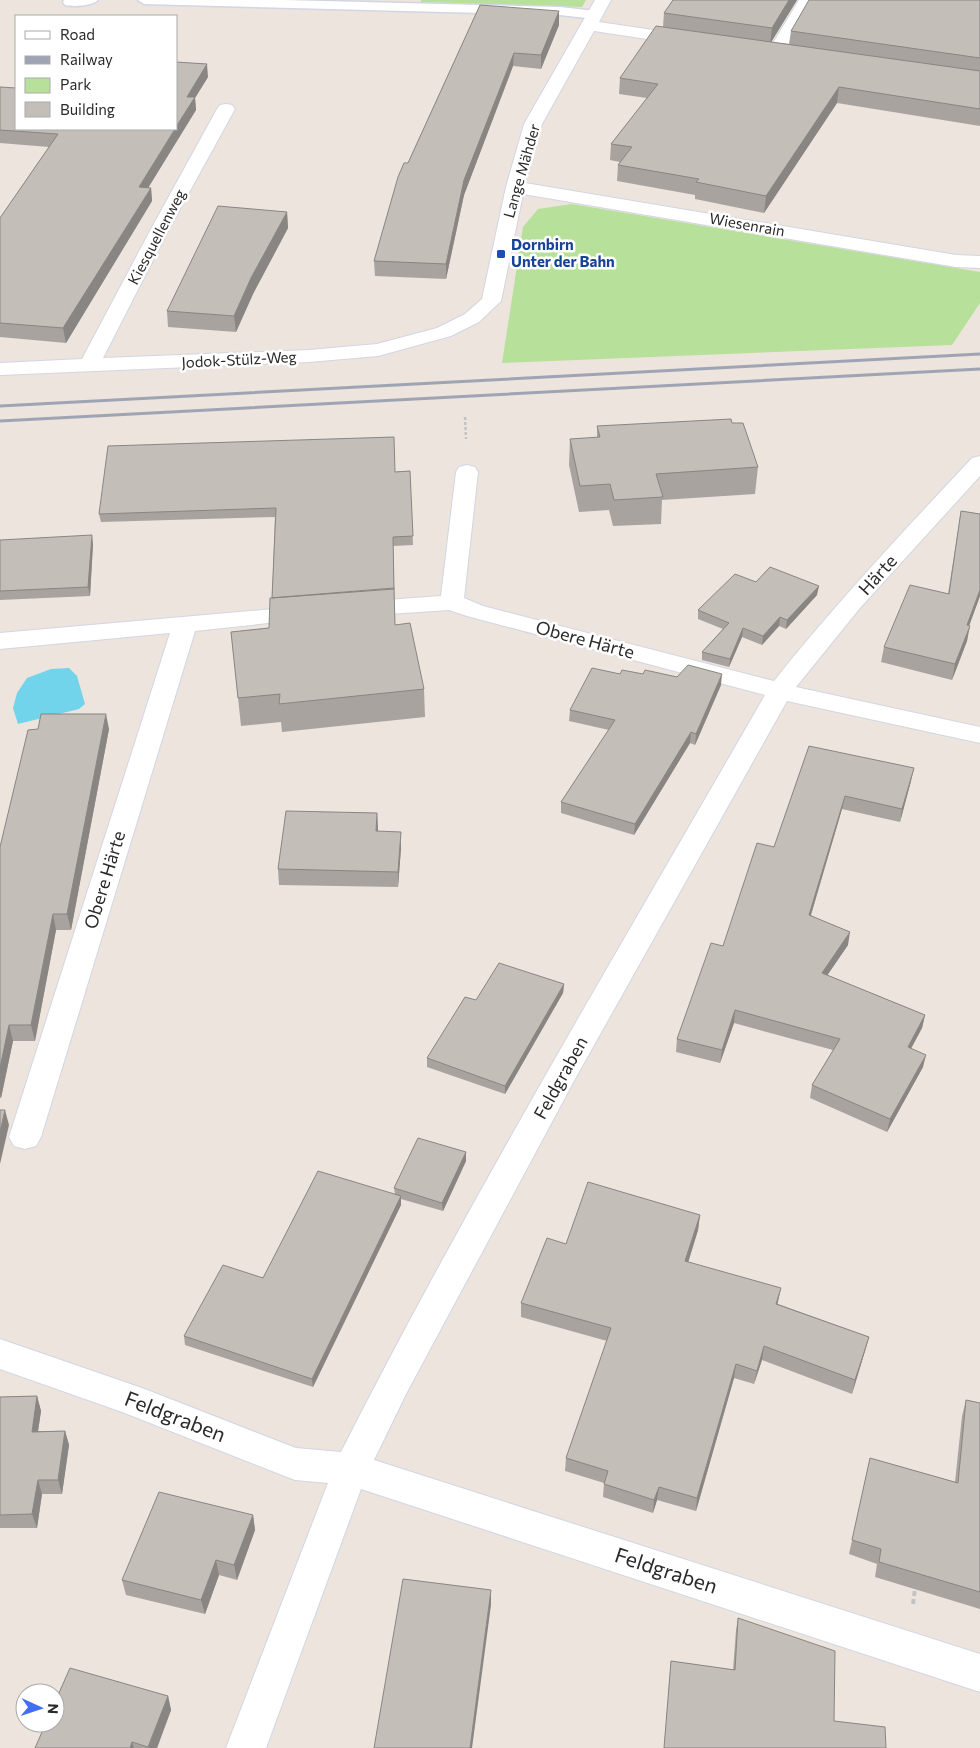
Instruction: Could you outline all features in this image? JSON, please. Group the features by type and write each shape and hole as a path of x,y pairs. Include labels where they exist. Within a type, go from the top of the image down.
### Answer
{"street":[{"path":"775,53 807,0"},
{"path":"596,13 698,41"},
{"name":"Lange Mähder","path":"472,318 491,301 515,187 533,124 596,13"},
{"path":"757,50 793,55"},
{"name":"Kiesquellenweg","path":"90,366 160,229 226,109"},
{"name":"Wiesenrain","path":"515,187 956,261 980,262"},
{"name":"Jodok-Stülz-Weg","path":"0,369 309,356 378,350 444,332 472,318"},
{"name":"Härte","path":"780,691 810,652 931,515 980,463"},
{"path":"452,602 467,472"},
{"name":"Obere Härte","path":"0,641 185,623 452,602 484,613 780,691 883,716 980,735"},
{"name":"Obere Härte","path":"25,1137 185,623"},
{"name":"Feldgraben","path":"246,1748 351,1469 394,1383 560,1080 780,691"},
{"name":"Feldgraben","path":"0,1354 130,1399 295,1464 351,1469 980,1673"}],"lane":[{"path":"69,2 92,0"},
{"path":"144,0 596,13"}],"green space":[{"path":"421,0 586,0 582,7 421,2"},
{"path":"572,204 980,272 980,303 952,345 502,363 523,227 538,209"}],"water":[{"path":"69,668 77,676 85,704 79,709 18,724 13,708 17,693 27,678 51,669"}],"building":[{"path":"673,0 789,0 772,28 664,13"},
{"path":"809,0 980,0 980,58 791,31"},
{"path":"480,5 559,11 541,55 514,53 464,180 446,264 374,261 398,177 404,163 408,163"},
{"path":"656,26 980,71 980,109 839,87 766,196 696,182 699,179 618,165 632,147 611,144 658,84 620,78"},
{"path":"178,62 207,64 187,97 195,97 178,124"},
{"path":"0,87 15,88 15,130 174,130 139,187 151,188 63,328 0,323 0,218 58,134 0,130"},
{"path":"218,206 287,212 251,278 234,316 167,311"},
{"path":"731,419 732,423 743,423 758,467 656,474 663,497 614,500 610,484 580,486 570,439 600,437 597,426"},
{"path":"394,437 395,472 410,471 413,536 393,537 394,589 272,598 276,508 99,514 108,446"},
{"path":"961,511 980,514 980,590 967,625 970,626 955,664 884,647 910,585 949,594"},
{"path":"92,535 88,587 0,591 0,540"},
{"path":"770,567 819,586 787,620 780,617 763,636 743,628 730,659 702,652 729,623 698,610 735,574 756,582"},
{"path":"394,588 395,625 410,623 424,689 279,704 280,694 238,698 231,632 269,628 270,598"},
{"path":"688,665 722,674 696,734 691,732 635,824 561,802 615,720 570,710 592,668 620,674 622,670 643,674 645,670 677,677"},
{"path":"41,714 106,714 67,914 53,914 31,1025 9,1025 0,1068 0,847 28,730 38,729"},
{"path":"809,746 914,768 902,809 845,796 809,915 850,932 822,973 925,1015 908,1047 926,1055 890,1119 812,1085 840,1039 735,1010 722,1050 677,1039 711,943 723,946 757,843 774,847"},
{"path":"286,811 377,813 376,831 401,832 398,872 278,869"},
{"path":"499,963 564,984 505,1086 427,1058 465,997 476,1000"},
{"path":"0,1110 5,1110 0,1132"},
{"path":"418,1138 466,1152 442,1203 394,1188"},
{"path":"318,1171 401,1196 312,1379 184,1336 223,1265 263,1278"},
{"path":"588,1182 700,1215 685,1261 781,1288 776,1304 869,1337 855,1380 764,1346 757,1371 736,1364 697,1498 659,1487 654,1500 604,1484 608,1471 566,1458 611,1328 521,1303 547,1238 566,1244"},
{"path":"37,1396 32,1432 65,1431 58,1480 38,1480 32,1514 0,1515 0,1397"},
{"path":"966,1400 980,1403 980,1592 879,1562 881,1549 852,1540 870,1458 958,1483"},
{"path":"159,1492 253,1515 234,1565 216,1560 201,1600 122,1580"},
{"path":"403,1579 491,1590 470,1748 374,1748"},
{"path":"738,1618 835,1651 834,1721 885,1727 886,1748 664,1748 671,1661 735,1670"},
{"path":"70,1668 168,1696 148,1747 132,1742 130,1748 35,1748 42,1733 65,1733 65,1683 63,1683"}],"railway":[{"path":"0,406 980,354"},
{"path":"0,421 980,369"}],"place":[{"name":"Dornbirn Unter der Bahn","path":"501,254"}]}
